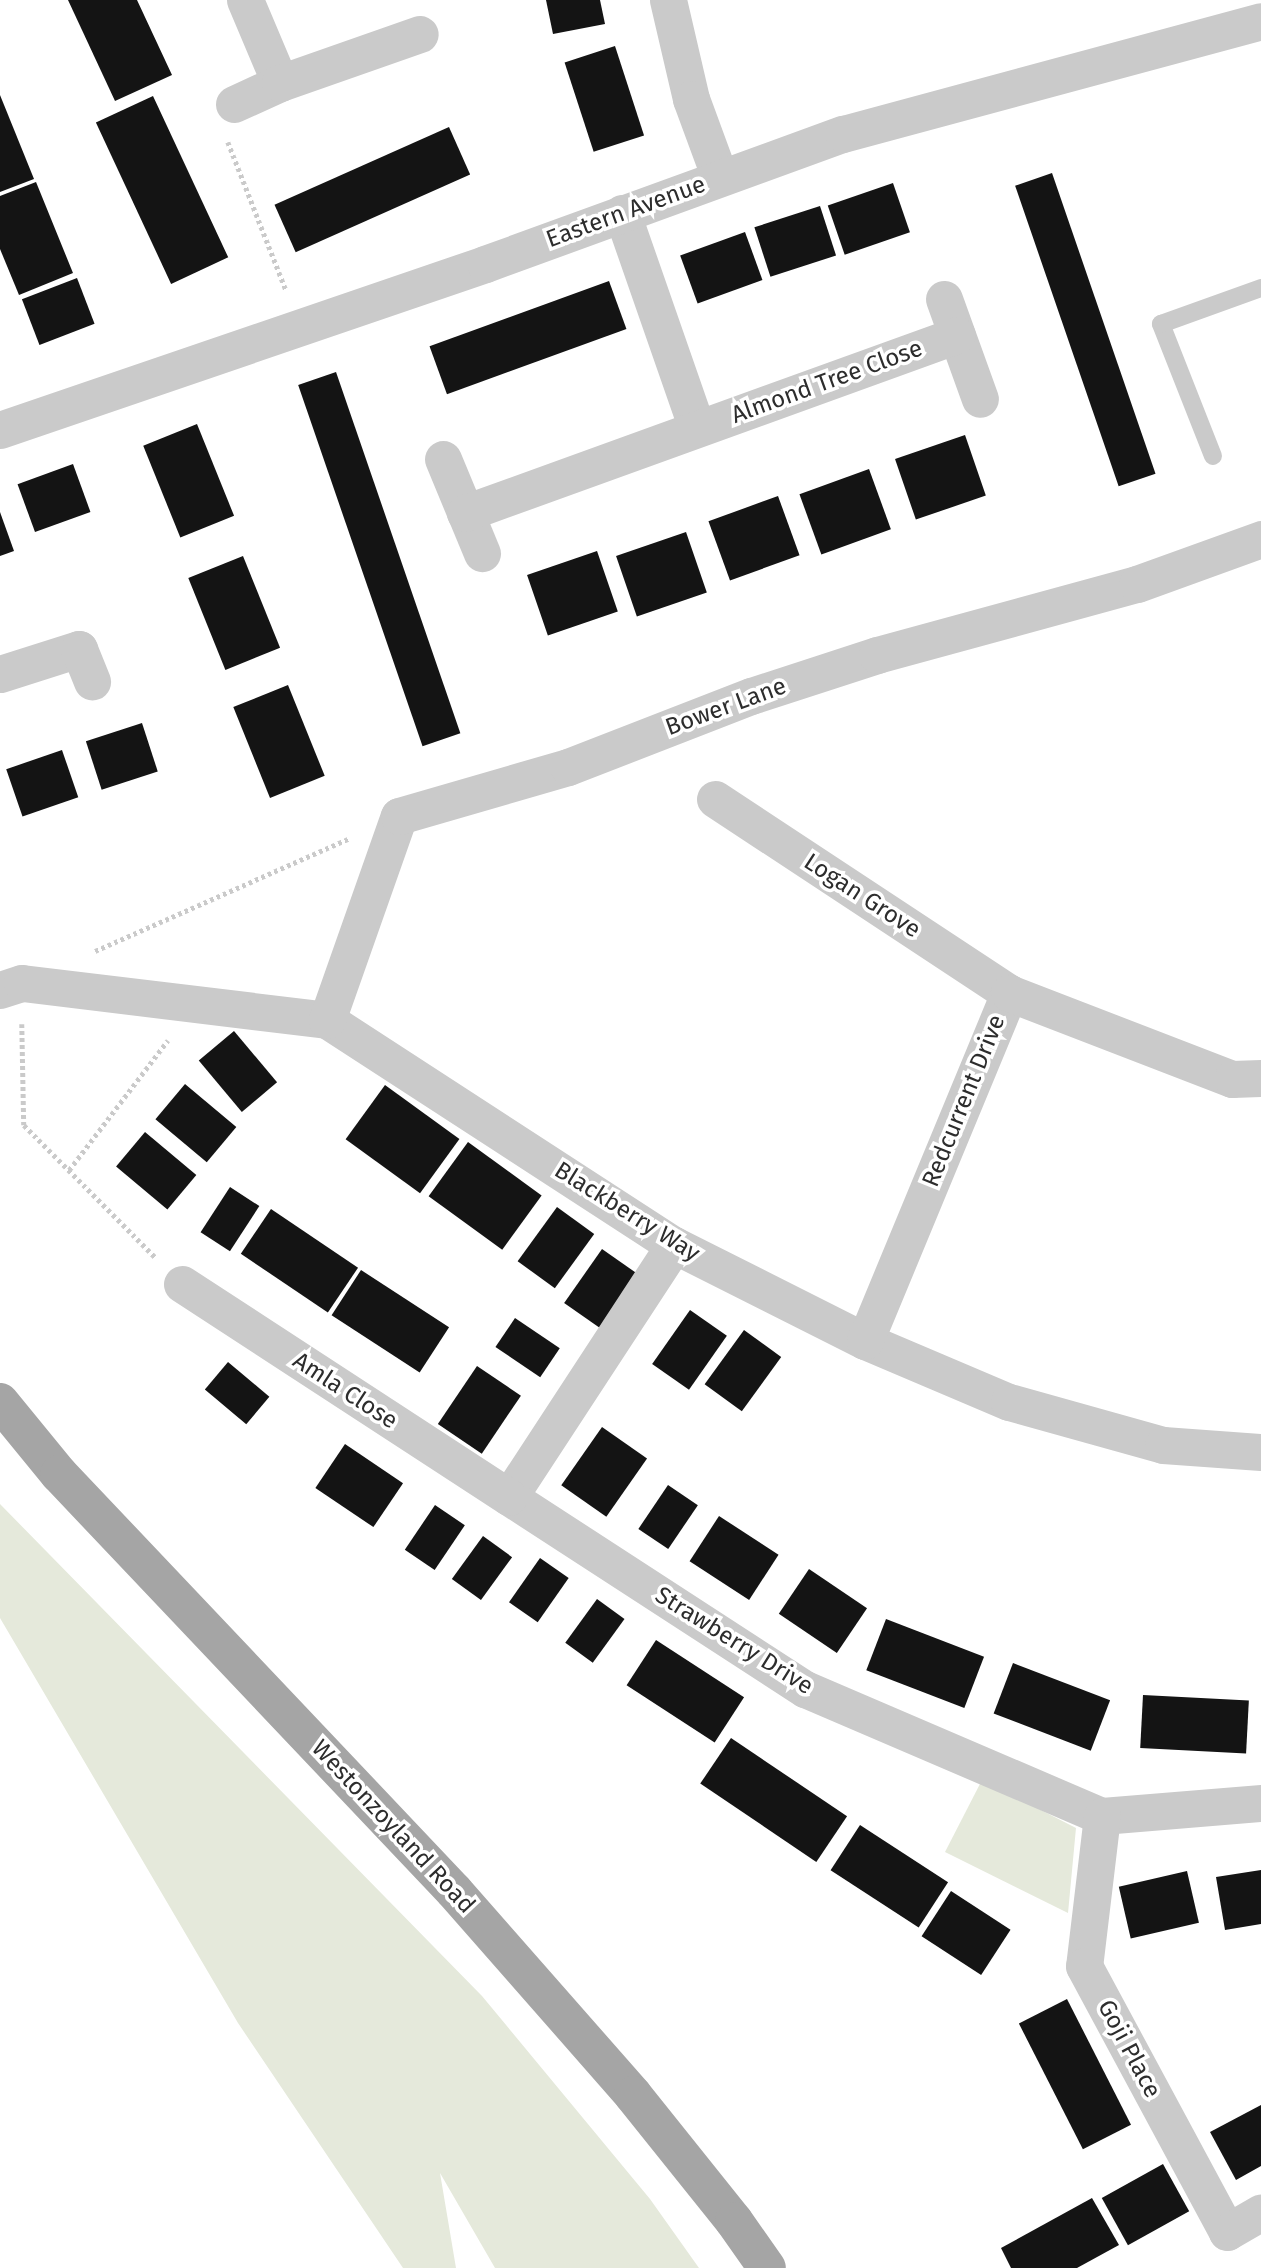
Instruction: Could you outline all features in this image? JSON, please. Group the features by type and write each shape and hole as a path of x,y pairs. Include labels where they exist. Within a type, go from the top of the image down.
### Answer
{"main road":[{"name":"Westonzoyland Road","path":"0,1402 59,1474 454,1891 633,2095 734,2221 767,2268"}],"street":[{"path":"245,0 280,83"},
{"path":"668,0 691,99 720,178"},
{"name":"Eastern Avenue","path":"0,430 843,134 1256,14"},
{"path":"234,104 280,83 420,34"},
{"path":"622,213 697,428"},
{"path":"944,299 980,399"},
{"name":"Almond Tree Close","path":"465,513 957,335"},
{"path":"443,459 482,553"},
{"name":"Bower Lane","path":"398,817 568,767 751,696 864,659 1137,584 1261,539"},
{"path":"0,674 79,649 92,682"},
{"name":"Logan Grove","path":"715,799 1009,993"},
{"path":"327,1020 398,817"},
{"name":"Blackberry Way","path":"11,987 327,1020 674,1245 865,1341 1009,1402 1163,1445 1261,1452"},
{"name":"Redcurrent Drive","path":"865,1341 1009,993 1233,1079 1261,1079"},
{"path":"509,1497 674,1245"},
{"name":"Amla Close","path":"182,1284 509,1497"},
{"name":"Strawberry Drive","path":"509,1497 805,1689 1102,1816 1261,1803"},
{"name":"Goji Place","path":"1102,1816 1084,1966 1227,2232 1261,2212"}],"lane":[{"path":"1213,456 1161,324 1261,288"}],"path":[{"path":"234,104 222,125 291,302 290,330"},
{"path":"85,956 398,817"},
{"path":"11,987 24,1125 182,1284"},
{"path":"69,1170 167,1041 219,1007"}],"shaded area":[{"path":"0,1504 482,1996 650,2199 699,2268 495,2268 440,2173 456,2268 403,2268 238,2023 0,1618"},
{"path":"982,1780 1076,1828 1068,1913 945,1852"}],"building":[{"path":"68,0 137,0 172,75 115,101"},
{"path":"546,0 600,0 605,24 553,34"},
{"path":"615,46 644,135 594,152 565,62"},
{"path":"0,95 34,179 0,192"},
{"path":"153,96 228,257 171,284 96,123"},
{"path":"449,127 470,175 296,252 275,205"},
{"path":"1052,173 1156,474 1119,486 1015,186"},
{"path":"36,182 73,273 19,295 0,249 0,196"},
{"path":"893,183 910,232 845,255 828,205"},
{"path":"820,206 836,255 770,277 754,227"},
{"path":"745,232 762,280 698,304 680,256"},
{"path":"77,278 95,324 39,345 22,299"},
{"path":"609,281 626,329 447,394 430,346"},
{"path":"336,372 460,733 423,746 298,385"},
{"path":"197,424 234,516 180,538 143,446"},
{"path":"965,435 986,496 916,520 895,459"},
{"path":"73,464 90,512 35,532 18,484"},
{"path":"869,469 891,529 821,554 799,494"},
{"path":"778,496 800,555 730,581 708,521"},
{"path":"0,512 14,551 0,556"},
{"path":"686,532 707,593 637,617 616,556"},
{"path":"597,551 618,612 548,636 527,575"},
{"path":"243,556 280,648 225,670 188,578"},
{"path":"288,685 325,776 270,798 233,707"},
{"path":"142,723 158,772 102,790 86,741"},
{"path":"62,750 78,797 22,816 6,769"},
{"path":"234,1031 277,1082 242,1112 199,1061"},
{"path":"185,1084 236,1127 207,1162 155,1119"},
{"path":"385,1085 459,1139 420,1193 346,1139"},
{"path":"145,1132 196,1175 167,1210 116,1166"},
{"path":"468,1142 542,1195 502,1250 429,1196"},
{"path":"230,1187 259,1206 230,1251 201,1232"},
{"path":"557,1207 594,1234 555,1288 518,1261"},
{"path":"271,1209 358,1268 328,1312 241,1254"},
{"path":"602,1249 639,1275 601,1329 564,1303"},
{"path":"361,1270 449,1327 420,1372 332,1315"},
{"path":"690,1310 727,1336 689,1390 652,1364"},
{"path":"515,1318 560,1348 540,1377 495,1347"},
{"path":"744,1330 781,1357 742,1411 705,1384"},
{"path":"228,1362 269,1397 246,1424 205,1390"},
{"path":"477,1366 521,1396 482,1454 438,1424"},
{"path":"602,1427 647,1459 606,1517 561,1485"},
{"path":"345,1444 403,1483 373,1527 315,1488"},
{"path":"668,1485 698,1505 668,1549 638,1529"},
{"path":"435,1505 465,1525 435,1570 405,1550"},
{"path":"719,1516 779,1555 749,1600 690,1561"},
{"path":"483,1536 512,1557 481,1600 452,1579"},
{"path":"540,1558 569,1578 538,1622 509,1602"},
{"path":"809,1569 867,1608 837,1653 779,1614"},
{"path":"597,1599 625,1619 593,1663 565,1643"},
{"path":"886,1619 984,1657 964,1708 866,1670"},
{"path":"656,1640 744,1697 715,1742 627,1685"},
{"path":"1013,1663 1110,1700 1091,1751 994,1713"},
{"path":"1143,1695 1249,1701 1246,1753 1140,1748"},
{"path":"731,1738 847,1816 816,1862 700,1784"},
{"path":"860,1825 948,1882 919,1927 831,1870"},
{"path":"1261,1870 1261,1924 1225,1930 1216,1877"},
{"path":"1187,1871 1199,1923 1131,1938 1119,1887"},
{"path":"951,1891 1011,1930 981,1975 922,1936"},
{"path":"1067,1999 1131,2125 1083,2149 1019,2024"},
{"path":"1261,2105 1261,2166 1236,2180 1210,2132"},
{"path":"1163,2164 1189,2211 1128,2245 1102,2198"},
{"path":"1092,2198 1119,2245 1077,2268 1011,2268 1001,2248"}]}
